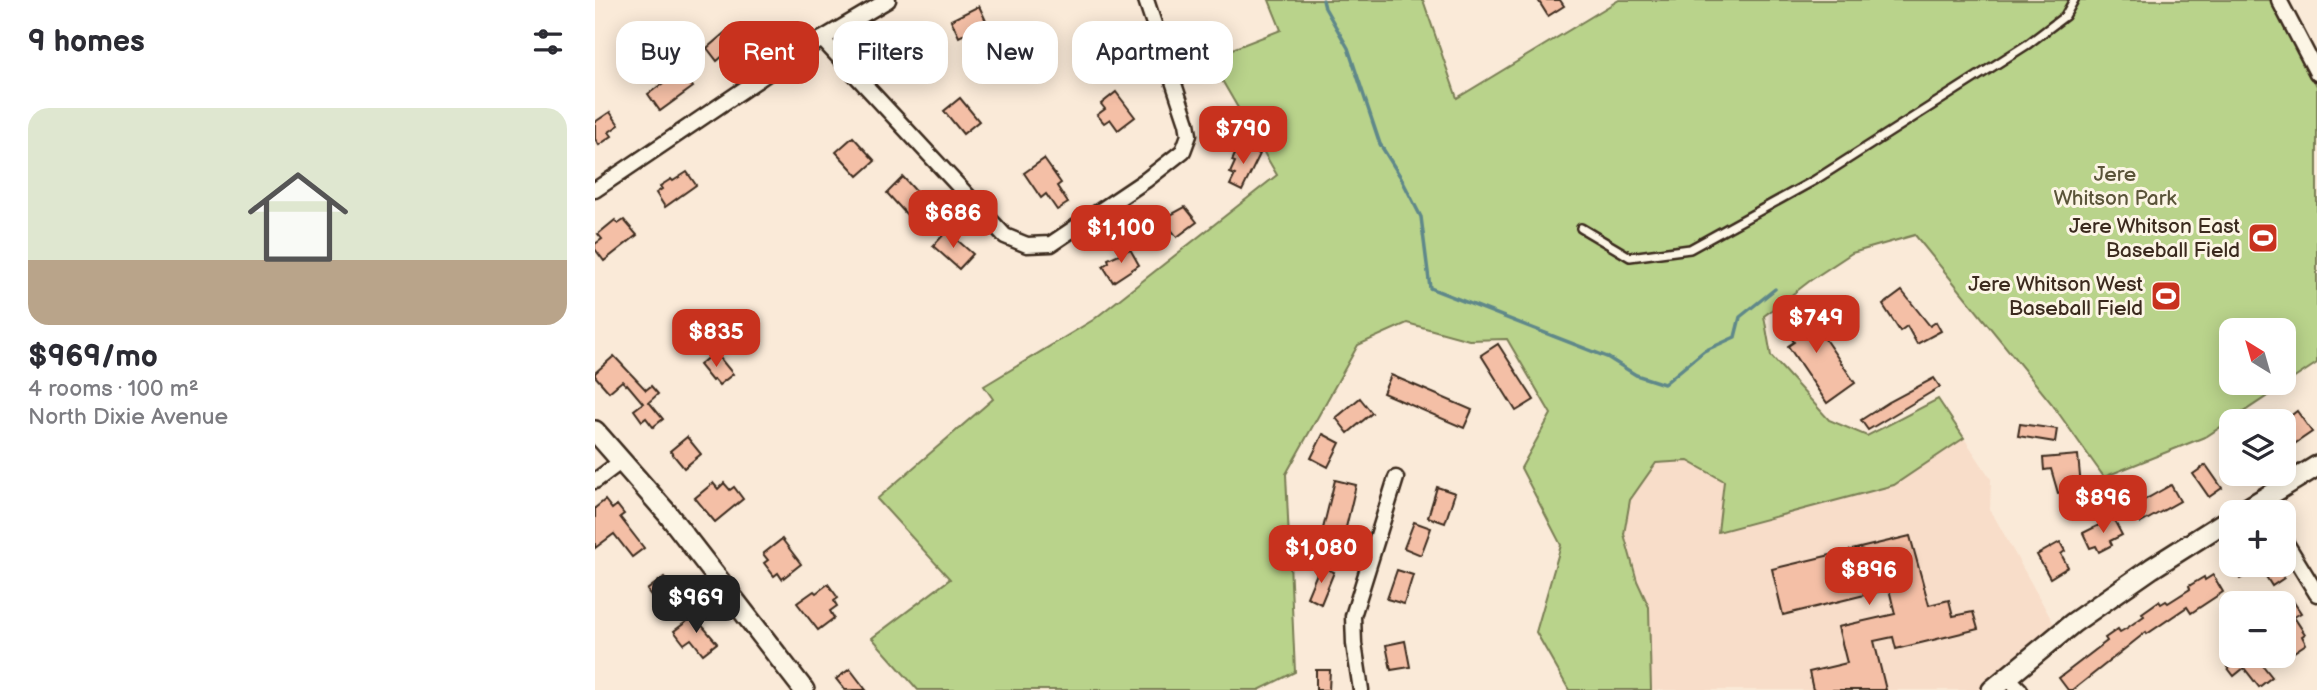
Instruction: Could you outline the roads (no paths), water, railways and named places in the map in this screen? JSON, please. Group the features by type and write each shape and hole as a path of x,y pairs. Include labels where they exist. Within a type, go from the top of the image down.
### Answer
{"street":[{"path":"595,190 774,69 888,0"},
{"path":"822,39 1005,236 1027,245 1051,244 1146,180 1183,151 1189,135 1187,123 1146,0"},
{"path":"2279,0 2317,73"},
{"path":"595,431 667,513 804,690"},
{"path":"595,481 622,460"},
{"path":"2272,500 2317,466"},
{"path":"1361,690 1353,616 1396,478"},
{"path":"1992,690 2014,683 2073,623 2219,526"},
{"path":"2296,560 2317,594"}],"lane":[{"path":"1581,228 1630,257 1690,249 1815,180 2028,44 2065,16 2074,0"}],"waterway":[{"path":"1323,0 1348,48 1380,144 1421,217 1430,288 1607,357 1636,375 1664,384 1704,351 1735,337 1740,317 1775,289"}],"place":[{"name":"Jere Whitson East Baseball Field","path":"2263,238"},
{"name":"Jere Whitson West Baseball Field","path":"2166,296"}],"park label":[{"name":"Jere Whitson Park","path":"2115,186"}]}
